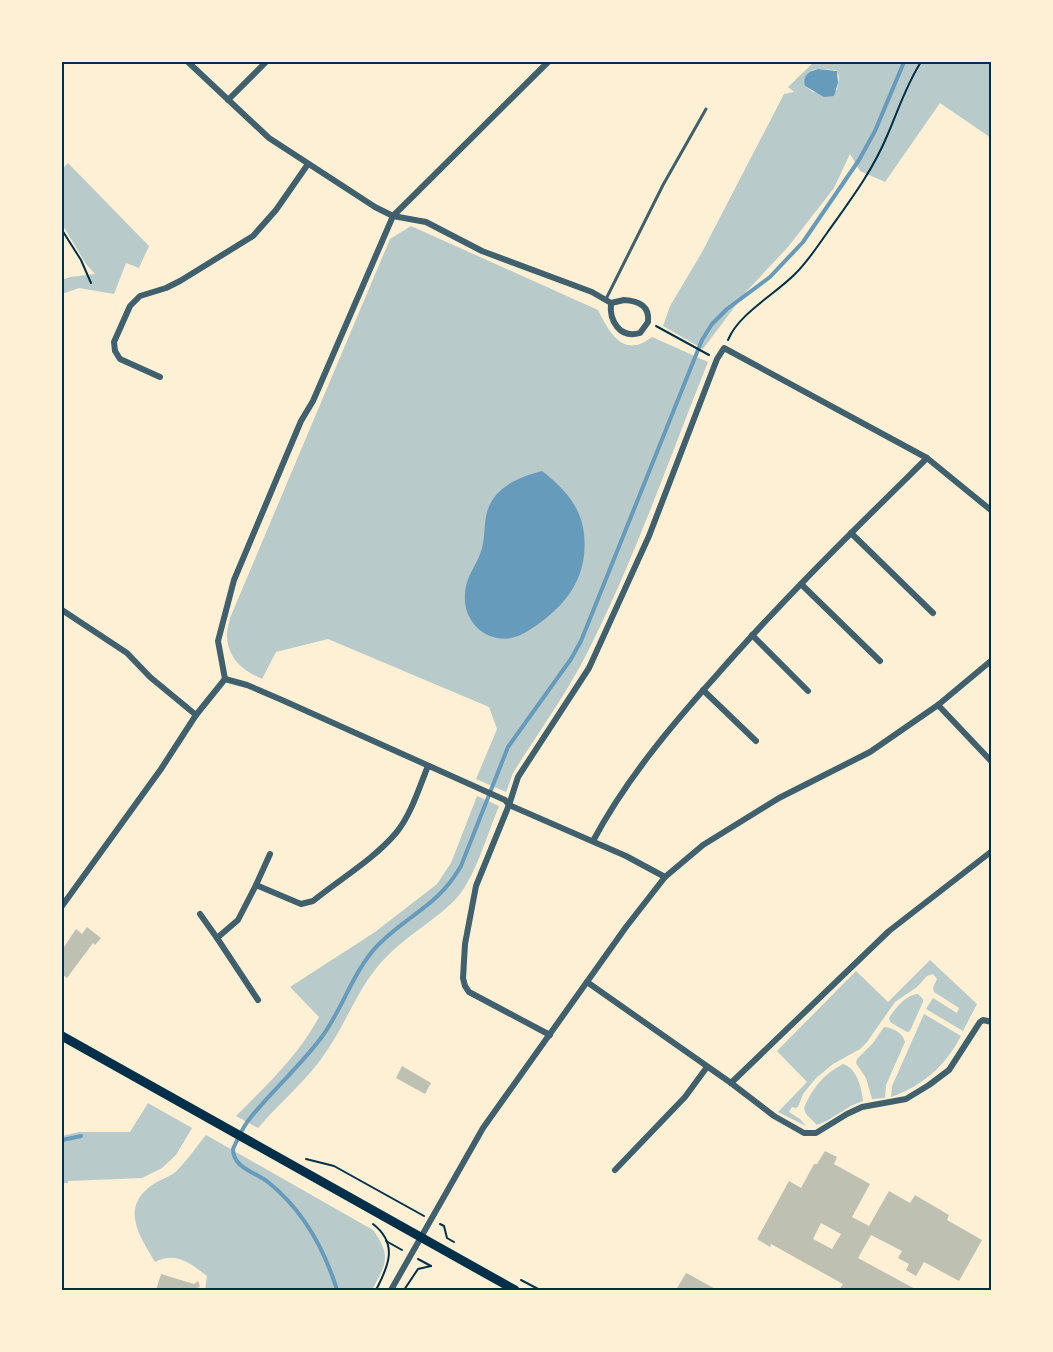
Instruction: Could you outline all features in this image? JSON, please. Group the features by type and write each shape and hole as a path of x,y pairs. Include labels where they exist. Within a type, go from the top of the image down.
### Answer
{"main road":[{"path":"62,1036 515,1290"}],"street":[{"path":"188,62 269,138 375,207 393,216 426,222 482,251 592,292 608,301 624,300 642,304 647,310 648,322 640,333 628,334 616,326 612,320 608,301"},
{"path":"228,100 266,62"},
{"path":"62,906 196,715 225,679 218,641 234,580 301,421 313,401 393,216 548,62"},
{"path":"160,377 120,359 115,351 114,342 130,306 140,296 180,281 253,236 276,210 308,164"},
{"path":"550,1035 469,992 465,986 463,978 465,944 476,886 518,777 589,668 618,609 649,536 717,359 724,348 927,458 992,511"},
{"path":"593,841 626,788 676,720 752,635 927,458"},
{"path":"851,533 933,613"},
{"path":"801,584 880,661"},
{"path":"62,610 127,653 150,677 196,715"},
{"path":"752,635 808,691"},
{"path":"391,1290 483,1128 626,927 665,878 712,839 779,798 870,752 938,705 992,660"},
{"path":"225,679 247,685 428,766 593,841 665,878"},
{"path":"703,690 756,741"},
{"path":"938,705 992,762"},
{"path":"256,885 301,904 313,901 378,850 397,832 428,766"},
{"path":"731,1083 889,931 992,851"},
{"path":"217,938 238,920 270,854"},
{"path":"200,914 258,1000"},
{"path":"587,982 774,1116 804,1133 816,1133 862,1107 906,1099 949,1070 980,1022 983,1020 992,1022"},
{"path":"615,1170 685,1097 707,1067"}],"lane":[{"path":"608,301 663,185 706,109"}],"path":[{"path":"724,348 731,332 739,322 803,266 860,187 877,158 912,74 921,62"},
{"path":"62,230 81,260 91,283"},
{"path":"648,322 711,356"},
{"path":"306,1159 334,1166 444,1226 447,1238"},
{"path":"376,1290 390,1261 386,1240"},
{"path":"404,1290 418,1269 431,1266"}],"shaded area":[{"path":"814,62 991,62 991,138 940,103 885,182 860,171 850,154 834,188 788,247 745,293 703,349 663,326 670,306 701,254 784,94 794,92 788,87","holes":["812,70 836,70 839,76 837,90 813,92 805,86"]},
{"path":"68,163 149,246 139,268 126,263 114,294 79,288 62,294 62,280 95,274 86,264 62,224 62,169"},
{"path":"411,226 598,310 619,341 633,345 652,337 708,362 634,551 601,625 558,704 513,773 506,792 476,779 497,729 489,707 328,639 276,652 262,679 238,663 228,645 227,633 230,618 390,239"},
{"path":"477,796 499,806 480,856 461,893 444,910 403,942 375,970 320,1060 258,1128 236,1116 292,1057 319,1017 290,987 375,932 437,884 451,863"},
{"path":"930,960 977,1004 963,1031 926,1009 933,998 957,1013 959,1008 934,992 933,988 937,979 933,974 927,976 917,987 895,1002 860,1049 833,1064 816,1078 803,1094 798,1107 792,1107 789,1112 806,1126 778,1112 807,1082 777,1051 856,971 888,1002"},
{"path":"918,994 923,1002 910,1031 907,1032 890,1022 889,1018 901,1003"},
{"path":"924,1014 961,1036 941,1065 932,1073 914,1087 891,1097 892,1086"},
{"path":"884,1027 897,1032 905,1042 886,1085 885,1098 872,1099 866,1078 856,1063"},
{"path":"843,1064 855,1074 863,1101 817,1125 806,1114 804,1108 819,1082"},
{"path":"148,1103 192,1128 176,1155 162,1168 142,1178 62,1183 62,1136 79,1132 130,1132"},
{"path":"206,1135 373,1230 383,1247 385,1260 372,1290 205,1290 207,1276 189,1263 176,1258 155,1262 139,1232 135,1212 137,1203 142,1194 152,1185 178,1170"}],"water":[{"path":"818,69 837,71 838,83 834,96 824,97 805,86 804,79 807,74"},
{"path":"542,471 562,488 576,507 585,541 582,566 570,593 549,616 521,635 508,639 497,638 480,630 473,623 465,605 466,587 482,548 490,503 509,484"}],"building":[{"path":"87,927 101,938 95,945 93,943 67,978 62,974 62,945 64,947 76,929 82,934"},
{"path":"402,1066 431,1083 425,1094 396,1078"},
{"path":"825,1151 837,1157 834,1164 870,1184 852,1217 869,1226 889,1191 910,1203 915,1195 949,1215 947,1220 982,1240 959,1281 924,1262 916,1276 906,1270 909,1264 898,1258 902,1251 871,1235 858,1258 917,1290 874,1290 870,1288 868,1290 839,1290 843,1284 771,1244 770,1247 757,1239 789,1181 801,1188 814,1164 817,1164","holes":["821,1223 841,1234 832,1249 813,1239"]},
{"path":"686,1273 692,1276 717,1290 676,1290"},
{"path":"161,1274 194,1284 198,1281 200,1286 196,1290 156,1290"}],"waterway":[{"path":"337,1290 326,1259 302,1217 268,1182 241,1165 233,1149 251,1117 329,1027 370,954 390,934 443,891 461,866 508,747 571,659 581,641 702,340 712,324 727,309 770,277 803,242 859,160 875,131 904,62"},
{"path":"62,1140 81,1136"}]}
